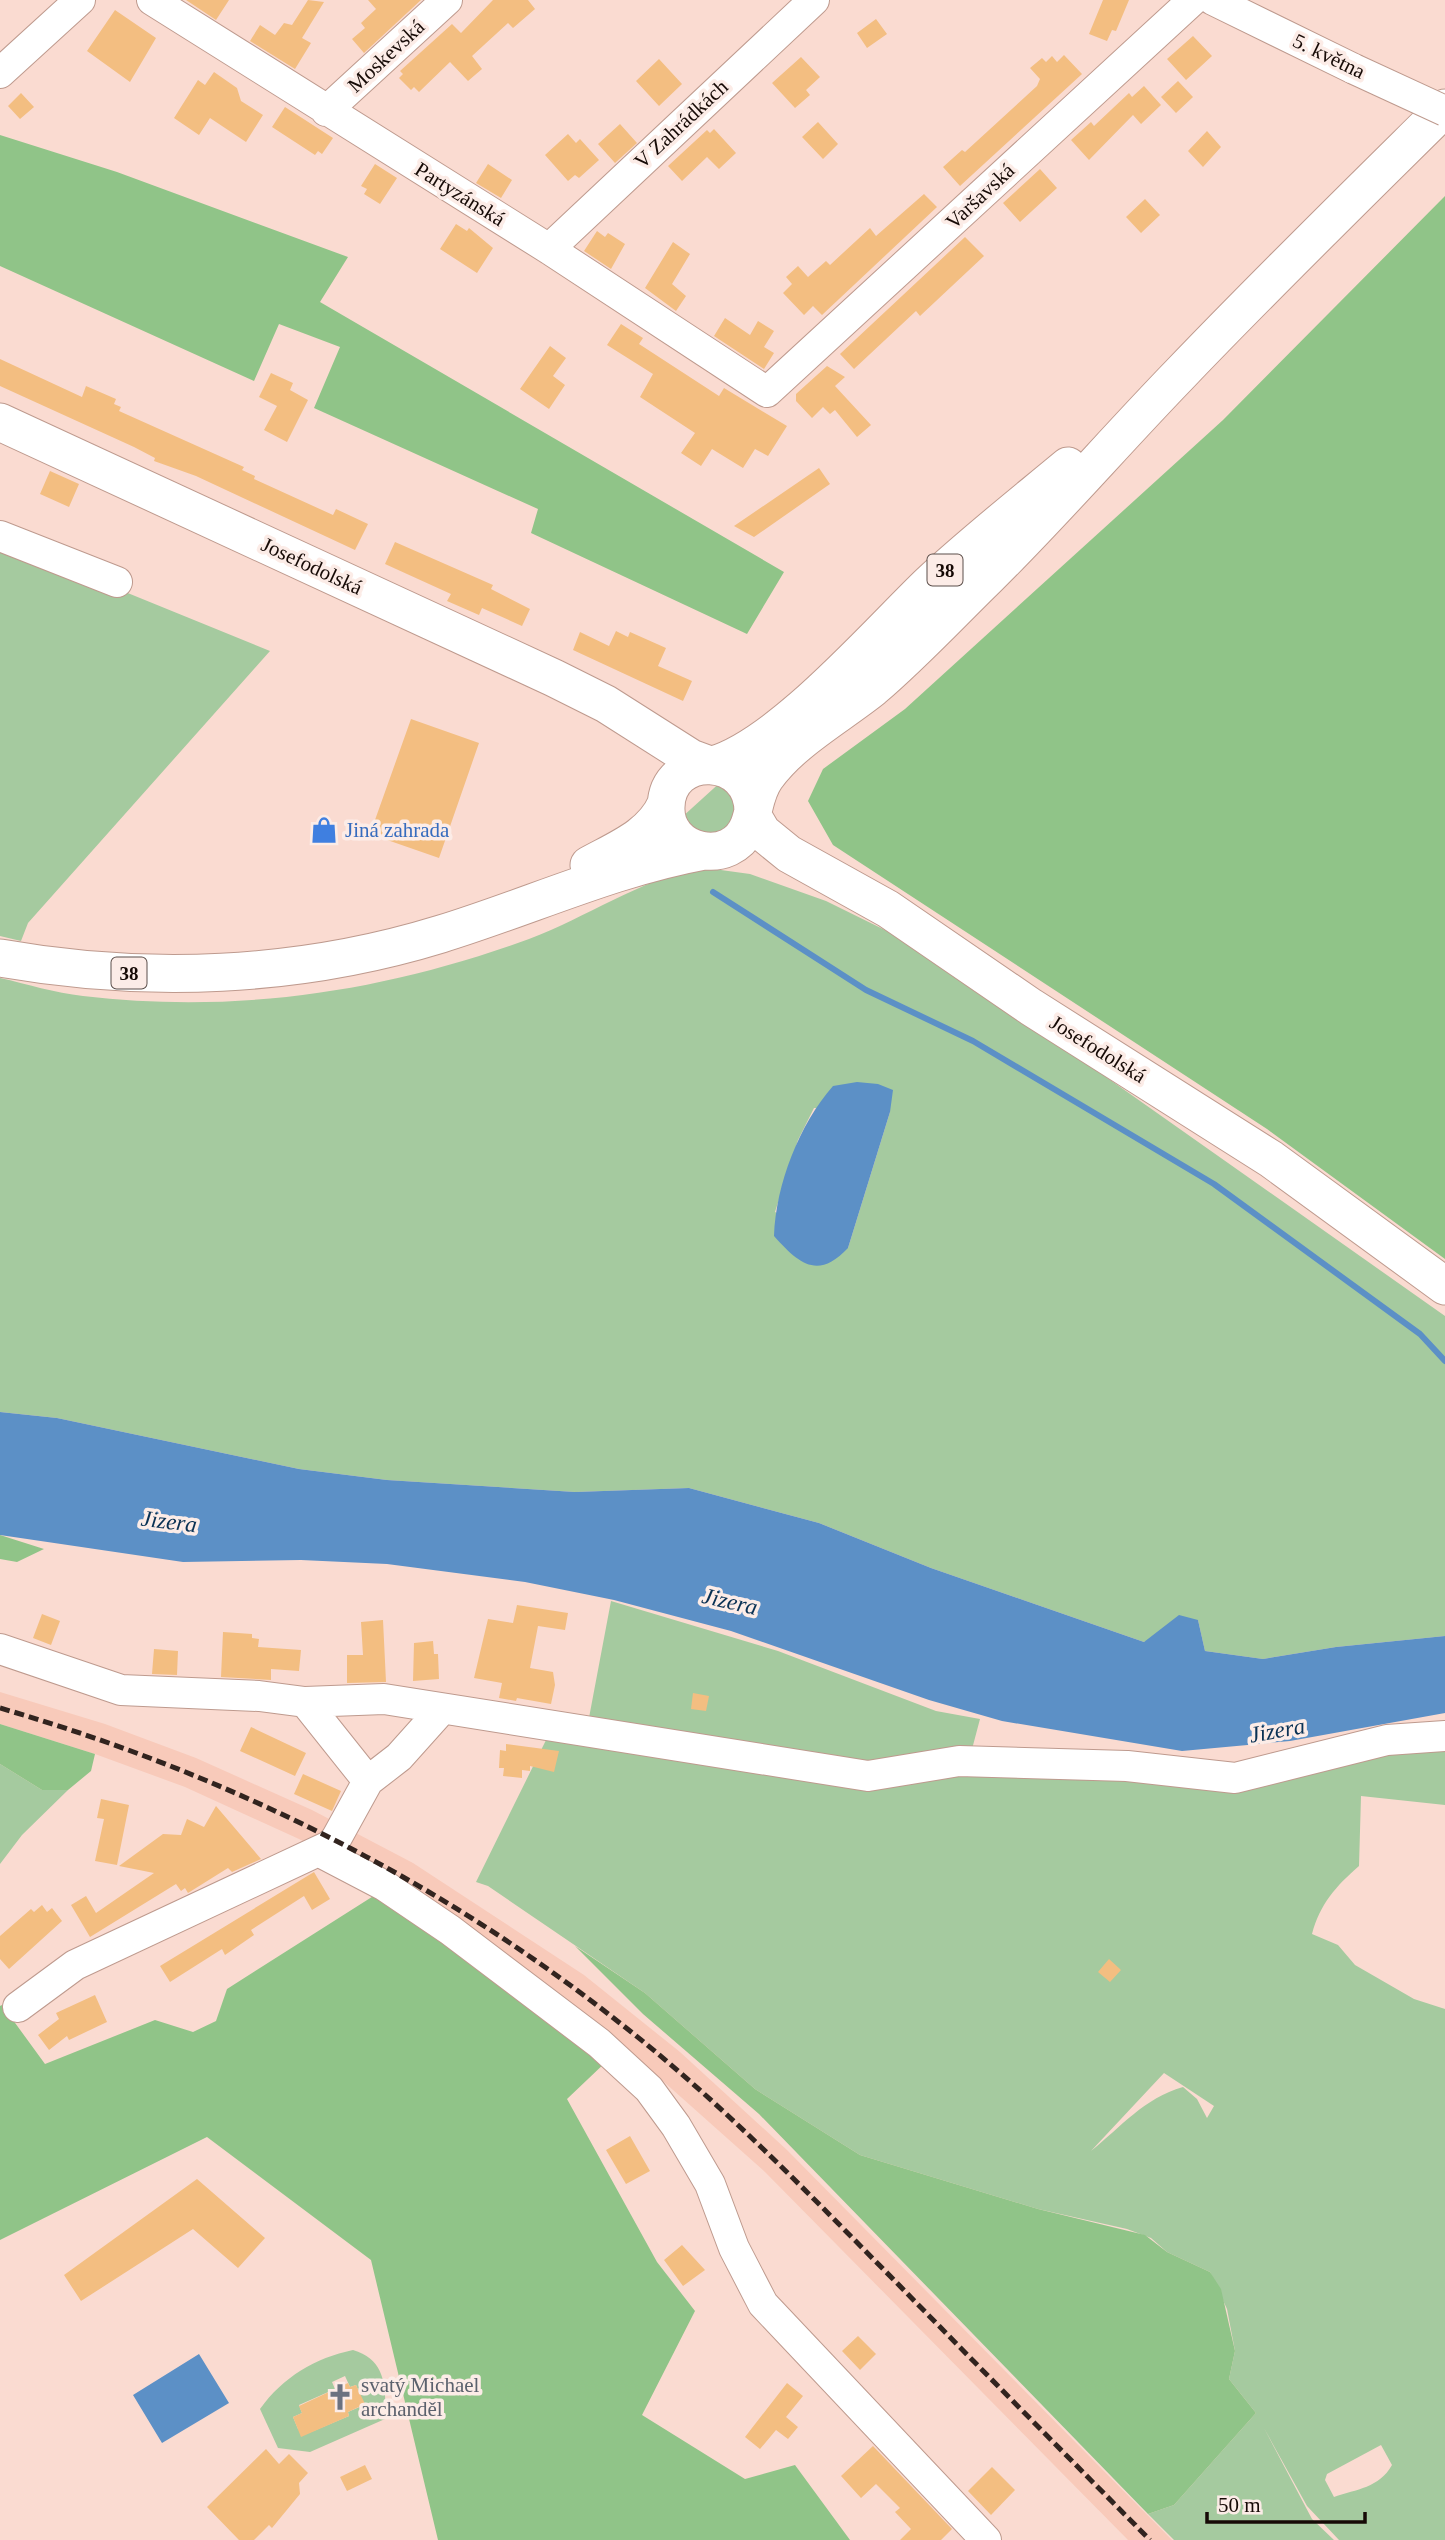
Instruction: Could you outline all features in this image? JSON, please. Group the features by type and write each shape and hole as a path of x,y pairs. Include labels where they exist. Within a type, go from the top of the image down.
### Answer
{"main road":[{"name":"38","path":"0,958 140,974 259,970 324,961 403,945 649,862 723,850 737,842 747,830 759,789 774,767 883,678 1039,525 1179,374 1445,109"},
{"name":"38","path":"504,911 636,838 656,821 683,774 742,754 776,728 972,546 1179,374"},
{"name":"Josefodolská","path":"0,422 554,678 622,715 676,750 711,765"},
{"path":"820,872 788,840 781,822 781,792 798,761 883,678"},
{"name":"Josefodolská","path":"622,715 659,768 666,783 666,801"},
{"path":"711,765 727,769 741,779 750,793 752,814"},
{"path":"666,801 668,823 684,844 706,852 820,872"},
{"name":"Josefodolská","path":"752,814 769,838 820,872 888,909 1031,1007 1271,1158 1445,1286"}],"street":[{"path":"0,73 80,0"},
{"name":"Partyzánská","path":"152,0 548,249 767,391"},
{"name":"Moskevská","path":"326,111 447,0"},
{"name":"V Zahrádkách","path":"548,249 814,0"},
{"name":"Varšavská","path":"767,391 1193,0"},
{"name":"5. května","path":"1213,0 1354,69 1445,109"},
{"path":"0,536 117,582"},
{"path":"0,1649 121,1690 259,1696 305,1702 384,1699 868,1776 959,1761 1127,1766 1235,1778 1387,1740 1445,1736"},
{"path":"305,1702 368,1781"},
{"path":"18,2007 75,1965 320,1852 336,1839 368,1781 399,1757 442,1709"},
{"path":"320,1852 384,1886 450,1930 599,2043 649,2089 676,2126 710,2184 734,2248 763,2304 986,2540"}],"shaded area":[{"path":"0,1692 105,1724 196,1758 312,1810 413,1863 584,1975 680,2052 787,2150 1172,2540 1128,2540 765,2172 609,2033 398,1890 299,1839 185,1787 95,1754 0,1724"}],"green space":[{"path":"0,135 117,172 348,257 320,302 784,572 747,634 531,533 538,509 314,408 340,347 279,324 254,381 0,266"},
{"path":"1445,196 1445,1259 1267,1129 833,845 808,801 823,769 905,709 1223,420"},
{"path":"0,541 270,651 28,923 21,941 0,936"},
{"path":"724,779 731,784 737,824 707,839 681,818"},
{"path":"699,867 750,874 826,901 891,933 1055,1041 1445,1316 1445,1636 1336,1647 1263,1659 1205,1651 1198,1620 1144,1642 931,1568 819,1523 689,1488 575,1492 387,1480 299,1469 57,1418 0,1412 0,978 73,995 140,1001 254,1000 309,994 420,973 475,957 529,939 677,873","holes":["814,1108 890,1112 848,1248 775,1212 798,1140"]},
{"path":"0,1535 44,1549 17,1562 0,1559"},
{"path":"611,1601 778,1651 936,1711 980,1719 967,1768 1236,1787 1380,1748 1445,1745 1445,1805 1361,1796 1359,1866 1330,1896 1319,1914 1312,1934 1338,1945 1355,1965 1414,1999 1445,2009 1445,2540 1339,2540 1307,2506 1264,2428 1312,2519 1334,2540 1174,2540 1148,2514 1174,2505 1256,2413 1229,2379 1235,2351 1227,2309 1210,2272 1167,2252 1151,2238 1127,2229 1038,2209 860,2155 755,2089 645,1993 488,1886 476,1882 549,1734 585,1739","holes":["1164,2073 1214,2106 1207,2118 1197,2099 1183,2087 1156,2098 1091,2151","1381,2445 1392,2465 1387,2473 1367,2487 1334,2497 1325,2480 1327,2474"]},
{"path":"0,1724 95,1754 91,1771 68,1790 42,1790 0,1764"},
{"path":"0,1764 42,1790 68,1790 22,1835 0,1864"},
{"path":"375,1895 608,2060 567,2099 657,2262 695,2311 642,2415 745,2479 795,2465 850,2540 438,2540 371,2260 207,2137 0,2240 0,2006 2,2005 45,2064 155,2020 193,2032 216,2021 227,1989"},
{"path":"575,1946 645,1993 755,2089 860,2155 1038,2209 1145,2235 1167,2252 1210,2272 1221,2289 1235,2351 1229,2379 1256,2413 1174,2505 1148,2514 759,2114 643,2014"},
{"path":"353,2350 364,2355 378,2368 384,2387 385,2419 310,2452 278,2448 260,2409 279,2387 301,2370","holes":["345,2376 350,2387 356,2385 364,2405 348,2412 349,2416 311,2432 298,2429 293,2417 302,2413 299,2405 335,2389 332,2382"]}],"water":[{"path":"857,1082 878,1084 893,1090 890,1112 848,1248 827,1264 809,1265 800,1261 774,1236 779,1196 800,1137 821,1102 833,1086"},
{"name":"Jizera","path":"0,1412 57,1418 299,1469 387,1480 575,1492 689,1488 819,1523 931,1568 1144,1642 1179,1615 1198,1620 1205,1651 1263,1659 1336,1647 1445,1636 1445,1713 1290,1741 1182,1751 1002,1721 929,1700 731,1631 614,1600 525,1582 387,1564 301,1560 183,1562 0,1535"},
{"path":"199,2354 229,2403 162,2443 133,2395"}],"building":[{"path":"186,0 229,0 216,20"},
{"path":"308,0 324,2 302,38 311,43 295,69 250,41 260,25 275,35 284,23 292,25"},
{"path":"368,0 421,0 364,53 352,39 365,28 361,23 376,9"},
{"path":"493,0 528,0 535,9 513,28 508,23 472,56 482,69 468,81 450,62 419,92 414,87 411,90 399,78 403,74 400,71 452,24 461,33"},
{"path":"1103,0 1129,0 1116,31 1112,30 1107,41 1089,34"},
{"path":"115,10 156,38 130,82 87,51"},
{"path":"876,19 887,34 867,48 857,33"},
{"path":"1193,36 1212,56 1186,80 1167,59"},
{"path":"1064,55 1082,74 960,186 943,167 962,150 965,152 1037,86 1040,79 1030,68 1042,58 1046,62 1052,56 1057,62"},
{"path":"801,57 820,77 806,90 810,95 795,108 772,83"},
{"path":"659,59 682,84 659,106 636,81"},
{"path":"214,72 237,88 241,101 263,115 246,142 210,118 199,135 174,118 198,80 205,85"},
{"path":"1178,81 1193,97 1176,113 1161,97"},
{"path":"1144,86 1161,105 1141,124 1133,115 1089,160 1071,140 1091,122 1094,126 1129,93 1132,97"},
{"path":"21,93 34,107 20,119 8,106"},
{"path":"285,107 333,138 322,154 318,151 315,155 272,127"},
{"path":"818,122 838,144 823,159 802,137"},
{"path":"620,124 637,143 615,163 598,144"},
{"path":"714,129 736,153 719,169 707,157 682,181 668,166 707,130 710,133"},
{"path":"1207,131 1221,147 1203,167 1188,151"},
{"path":"568,134 576,143 580,139 599,160 579,178 575,175 568,181 545,155"},
{"path":"375,164 397,178 380,204 364,194 367,189 361,186"},
{"path":"488,164 512,180 501,198 476,183"},
{"path":"1040,169 1057,188 1020,222 1003,203"},
{"path":"924,194 937,207 822,315 813,306 804,315 783,293 792,284 786,277 798,266 808,277 826,261 830,265 870,228 876,236"},
{"path":"1145,199 1160,215 1141,233 1126,217"},
{"path":"456,224 467,231 469,228 493,248 477,273 440,249"},
{"path":"597,231 605,237 608,233 625,244 611,269 584,251"},
{"path":"965,237 984,256 920,316 916,311 854,369 840,354"},
{"path":"673,242 690,254 672,284 686,296 676,311 645,288"},
{"path":"725,318 750,335 758,321 774,331 764,347 774,353 764,369 714,336"},
{"path":"621,324 643,338 639,344 719,396 724,388 787,426 768,456 755,449 743,468 712,449 701,466 681,453 695,433 640,397 653,374 607,345"},
{"path":"550,346 566,358 553,376 565,385 549,409 520,389"},
{"path":"0,359 82,397 86,386 116,399 114,404 121,407 119,411 244,467 242,470 255,476 254,479 333,515 336,509 368,524 355,550 196,476 154,461 155,458 134,447 0,386"},
{"path":"827,366 845,377 835,386 871,425 857,437 835,410 830,414 823,407 812,418 796,401 796,394"},
{"path":"271,373 293,383 290,390 308,400 287,442 264,430 277,406 259,397"},
{"path":"819,468 830,484 754,537 734,526"},
{"path":"50,471 79,484 69,507 40,494"},
{"path":"395,542 493,585 491,589 530,609 522,626 482,608 479,615 447,601 451,594 385,564"},
{"path":"616,631 628,637 630,632 666,648 658,666 692,681 683,701 573,650 580,632 609,646"},
{"path":"411,719 479,743 439,858 370,834"},
{"path":"517,1605 568,1613 565,1630 538,1626 530,1668 553,1672 555,1685 551,1704 499,1698 502,1683 474,1678 488,1619 513,1623"},
{"path":"42,1614 60,1621 51,1645 33,1638"},
{"path":"383,1620 386,1682 347,1683 347,1655 363,1655 361,1622"},
{"path":"223,1632 252,1634 252,1638 259,1639 258,1647 301,1650 299,1671 271,1669 271,1680 221,1677"},
{"path":"433,1641 434,1654 438,1654 439,1679 413,1681 414,1643"},
{"path":"154,1649 178,1651 177,1675 152,1674"},
{"path":"693,1693 709,1696 706,1711 691,1709"},
{"path":"251,1727 306,1753 295,1776 240,1751"},
{"path":"506,1744 559,1751 554,1772 530,1766 530,1771 522,1770 522,1778 503,1776 504,1768 499,1768 500,1750 506,1751"},
{"path":"303,1774 341,1791 332,1811 294,1794"},
{"path":"101,1799 129,1805 117,1865 95,1861 104,1819 97,1818"},
{"path":"216,1806 261,1859 232,1872 228,1868 188,1893 185,1888 181,1891 176,1884 90,1937 71,1905 86,1896 96,1913 154,1873 119,1866 163,1834 181,1835 187,1819 204,1827"},
{"path":"314,1872 330,1899 312,1910 304,1896 251,1930 254,1935 225,1955 222,1949 170,1982 160,1966"},
{"path":"42,1905 47,1912 52,1908 62,1921 9,1969 0,1959 0,1936 31,1909 34,1912"},
{"path":"1109,1959 1121,1970 1110,1982 1098,1972"},
{"path":"95,1995 107,2022 69,2040 67,2036 49,2050 38,2035 59,2019 56,2013"},
{"path":"630,2136 650,2171 626,2184 606,2150"},
{"path":"197,2179 265,2238 238,2268 193,2229 81,2301 64,2275"},
{"path":"682,2245 705,2270 683,2286 664,2260"},
{"path":"858,2336 876,2354 860,2370 842,2351"},
{"name":"svatý Michael archanděl","path":"348,2383 350,2387 356,2385 365,2404 348,2412 349,2416 301,2437 293,2417 302,2413 299,2406"},
{"path":"787,2383 803,2396 786,2417 798,2427 788,2439 776,2430 760,2449 745,2437"},
{"path":"873,2446 952,2529 941,2540 900,2540 911,2529 895,2512 900,2508 876,2484 861,2498 841,2476"},
{"path":"266,2449 279,2464 289,2454 308,2473 299,2483 300,2494 272,2528 269,2525 254,2540 239,2540 207,2507"},
{"path":"365,2465 372,2479 347,2491 340,2477"},
{"path":"992,2467 1015,2490 991,2515 968,2491"}],"waterway":[{"path":"713,892 866,990 973,1041 1214,1184 1420,1334 1445,1361"}],"railway":[{"path":"0,1708 165,1764 245,1797 323,1834 400,1875 546,1968 653,2050 760,2146 1150,2540"}],"place":[{"name":"Jiná zahrada","path":"324,830"},
{"name":"svatý Michael archanděl","path":"340,2397"}]}
